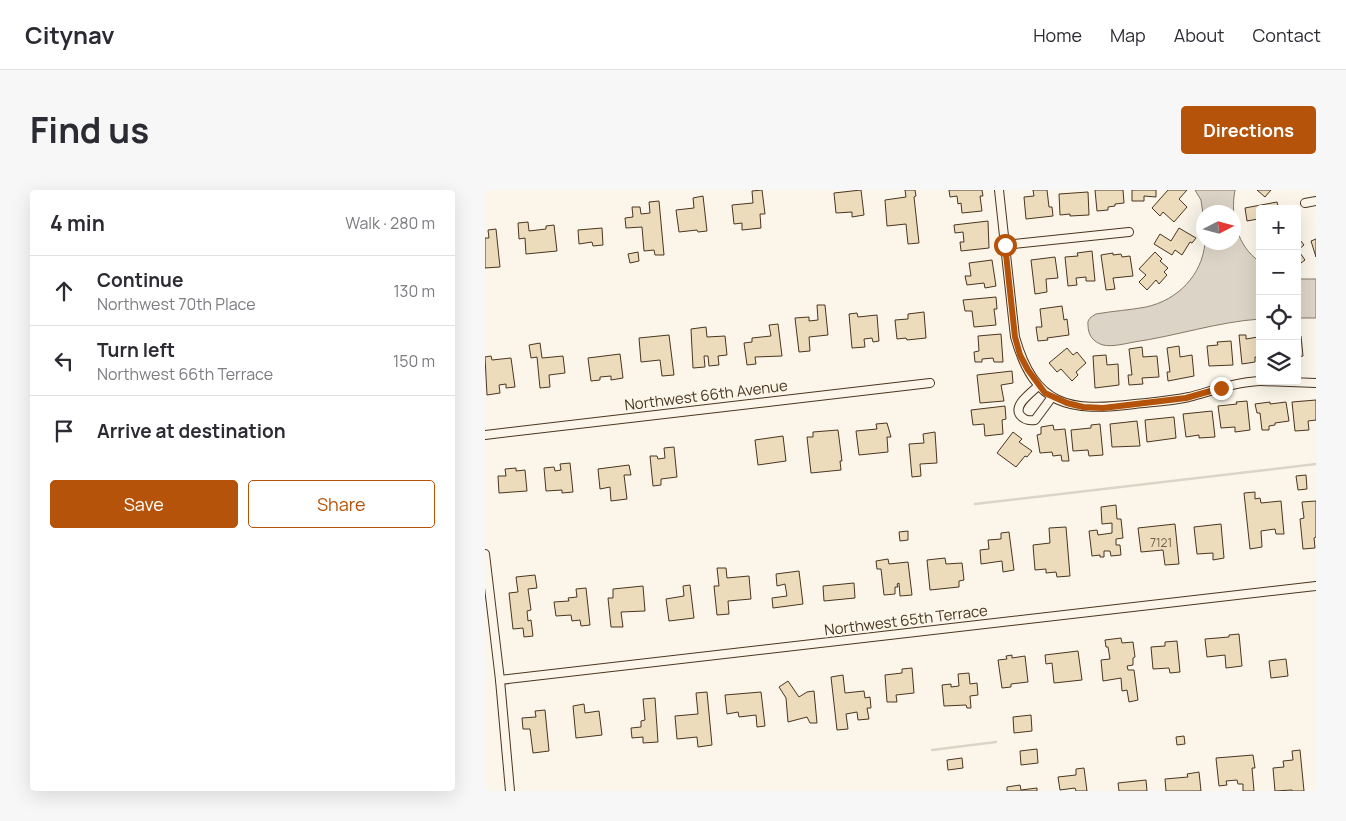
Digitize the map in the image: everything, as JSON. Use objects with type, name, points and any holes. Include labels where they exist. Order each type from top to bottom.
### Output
[{"type":"street","points":[[999,190],[1015,337],[1020,355],[1038,386],[1045,393],[1083,407],[1103,408],[1186,398],[1241,383],[1256,381]]},
{"type":"street","points":[[1305,203],[1316,201]]},
{"type":"street","points":[[1005,245],[1129,232]]},
{"type":"street","points":[[1301,382],[1316,383]]},
{"type":"street","name":"Northwest 66th Avenue","points":[[485,435],[930,383]]},
{"type":"street","points":[[1038,386],[1019,406],[1018,412],[1022,418],[1028,421],[1035,420],[1052,397]]},
{"type":"street","points":[[485,554],[500,680],[509,791]]},
{"type":"street","name":"Northwest 65th Terrace","points":[[500,680],[1316,586]]},
{"type":"shaded area","points":[[1195,190],[1235,190],[1234,205],[1202,205]]},
{"type":"shaded area","points":[[1241,239],[1246,248],[1256,258],[1256,320],[1228,323],[1118,345],[1103,345],[1092,338],[1088,323],[1091,317],[1096,314],[1146,307],[1168,299],[1186,284],[1199,266],[1204,250],[1241,250]]},
{"type":"shaded area","points":[[1301,279],[1316,279],[1316,318],[1301,318]]},
{"type":"building","points":[[762,190],[765,214],[760,214],[761,228],[742,230],[742,223],[734,224],[732,205],[753,203],[752,191]]},
{"type":"building","points":[[861,190],[864,215],[852,217],[852,212],[836,213],[834,193]]},
{"type":"building","points":[[905,190],[915,190],[916,196],[914,197],[919,243],[908,244],[906,224],[887,226],[885,200],[906,197]]},
{"type":"building","points":[[949,190],[982,190],[983,196],[980,196],[982,211],[962,213],[961,203],[958,204],[957,196],[950,197]]},
{"type":"building","points":[[1033,190],[1047,190],[1049,207],[1052,207],[1053,216],[1026,219],[1024,197],[1034,196]]},
{"type":"building","points":[[1095,190],[1123,190],[1124,203],[1108,207],[1108,210],[1097,211]]},
{"type":"building","points":[[1132,190],[1156,190],[1156,197],[1144,196],[1144,201],[1132,201]]},
{"type":"building","points":[[1168,190],[1187,190],[1179,199],[1187,207],[1174,222],[1163,212],[1160,216],[1152,208]]},
{"type":"building","points":[[1257,190],[1271,190],[1265,197]]},
{"type":"building","points":[[1088,192],[1089,215],[1060,215],[1059,194]]},
{"type":"building","points":[[703,196],[707,231],[679,232],[676,210],[694,208],[693,198]]},
{"type":"building","points":[[659,201],[664,255],[655,255],[654,250],[644,251],[642,227],[626,228],[625,218],[633,217],[632,207],[640,207],[641,214],[650,213],[649,202]]},
{"type":"building","points":[[1277,202],[1278,205],[1261,205]]},
{"type":"building","points":[[1256,206],[1256,219],[1247,221],[1245,208]]},
{"type":"building","points":[[988,221],[989,248],[961,251],[960,242],[964,242],[963,232],[955,233],[954,225]]},
{"type":"building","points":[[528,222],[529,231],[546,229],[546,226],[554,225],[557,251],[526,254],[525,238],[519,239],[518,223]]},
{"type":"building","points":[[602,228],[603,245],[593,246],[592,242],[579,244],[578,230]]},
{"type":"building","points":[[1179,228],[1196,238],[1192,243],[1190,242],[1182,255],[1175,250],[1172,255],[1154,244],[1160,234],[1171,241]]},
{"type":"building","points":[[496,229],[500,267],[485,268],[485,238],[489,238],[488,230]]},
{"type":"building","points":[[1316,239],[1316,257],[1311,241]]},
{"type":"building","points":[[1092,251],[1095,281],[1086,281],[1086,277],[1076,278],[1077,285],[1068,286],[1065,257],[1078,256],[1077,253]]},
{"type":"building","points":[[638,252],[639,261],[630,263],[628,254]]},
{"type":"building","points":[[1155,252],[1162,259],[1160,261],[1168,268],[1164,272],[1167,275],[1159,284],[1156,280],[1147,290],[1139,282],[1146,275],[1139,269]]},
{"type":"building","points":[[1113,253],[1113,255],[1121,254],[1122,257],[1130,256],[1133,276],[1113,278],[1115,289],[1106,290],[1101,255]]},
{"type":"building","points":[[1301,254],[1305,260],[1301,263]]},
{"type":"building","points":[[1055,257],[1058,278],[1046,279],[1047,292],[1035,294],[1031,260]]},
{"type":"building","points":[[992,260],[996,286],[985,288],[984,283],[967,285],[965,276],[971,276],[969,263]]},
{"type":"building","points":[[996,297],[997,309],[994,309],[996,325],[974,327],[972,311],[965,311],[963,300]]},
{"type":"building","points":[[817,305],[825,305],[828,335],[809,337],[810,351],[799,352],[795,318],[809,317],[809,321],[818,320]]},
{"type":"building","points":[[1062,306],[1064,320],[1067,319],[1069,335],[1038,341],[1036,327],[1042,327],[1040,309]]},
{"type":"building","points":[[924,312],[926,338],[897,339],[895,320],[908,319],[908,314]]},
{"type":"building","points":[[857,313],[858,317],[877,315],[879,341],[873,342],[872,338],[864,339],[865,347],[852,348],[849,314]]},
{"type":"building","points":[[778,324],[782,356],[755,357],[756,364],[747,365],[744,343],[752,342],[752,338],[771,336],[769,325]]},
{"type":"building","points":[[706,327],[707,337],[725,336],[727,355],[718,356],[719,365],[709,366],[708,356],[704,356],[705,367],[693,368],[691,329]]},
{"type":"building","points":[[1001,334],[1003,362],[994,362],[993,358],[982,359],[982,362],[975,362],[974,352],[979,351],[978,336]]},
{"type":"building","points":[[669,335],[674,375],[662,376],[660,360],[641,362],[639,338]]},
{"type":"building","points":[[1239,335],[1246,335],[1246,339],[1256,337],[1256,357],[1255,362],[1242,364]]},
{"type":"building","points":[[1301,336],[1303,356],[1301,356]]},
{"type":"building","points":[[1231,341],[1233,365],[1209,366],[1207,346],[1218,345],[1217,342]]},
{"type":"building","points":[[540,343],[542,358],[563,356],[565,373],[549,375],[550,387],[540,388],[537,357],[531,358],[529,345]]},
{"type":"building","points":[[1179,346],[1180,357],[1192,355],[1194,376],[1168,381],[1167,372],[1170,372],[1167,348]]},
{"type":"building","points":[[1142,347],[1143,357],[1157,356],[1159,377],[1142,378],[1143,384],[1129,385],[1128,375],[1132,375],[1129,349]]},
{"type":"building","points":[[1067,348],[1073,355],[1077,352],[1086,363],[1076,372],[1078,375],[1072,381],[1061,369],[1057,372],[1049,363]]},
{"type":"building","points":[[620,354],[623,378],[611,380],[611,376],[600,377],[600,380],[591,381],[588,358]]},
{"type":"building","points":[[1106,355],[1107,365],[1118,364],[1119,385],[1095,388],[1093,356]]},
{"type":"building","points":[[491,356],[492,360],[511,358],[515,387],[506,388],[506,384],[499,385],[500,393],[487,395],[485,357]]},
{"type":"building","points":[[1012,371],[1013,383],[1001,385],[1004,401],[980,403],[977,375]]},
{"type":"building","points":[[1316,400],[1316,420],[1308,421],[1309,430],[1295,431],[1292,402]]},
{"type":"building","points":[[1247,401],[1250,430],[1235,432],[1235,427],[1221,428],[1218,406]]},
{"type":"building","points":[[1270,402],[1270,404],[1286,402],[1289,421],[1275,423],[1275,425],[1269,426],[1269,430],[1262,430],[1260,413],[1257,413],[1255,404]]},
{"type":"building","points":[[1005,406],[1006,419],[1002,420],[1003,434],[985,436],[984,424],[973,425],[971,410]]},
{"type":"building","points":[[1212,411],[1215,437],[1199,438],[1199,435],[1186,437],[1183,414]]},
{"type":"building","points":[[1174,417],[1176,438],[1147,442],[1145,420]]},
{"type":"building","points":[[1137,421],[1140,446],[1112,447],[1110,424]]},
{"type":"building","points":[[887,423],[891,437],[887,437],[888,452],[859,455],[856,431],[877,429],[876,424]]},
{"type":"building","points":[[1100,424],[1103,455],[1089,456],[1088,450],[1073,451],[1071,430],[1091,428],[1091,425]]},
{"type":"building","points":[[1053,425],[1054,430],[1065,429],[1069,461],[1062,461],[1061,455],[1053,456],[1052,452],[1040,453],[1037,435],[1041,434],[1041,427]]},
{"type":"building","points":[[838,430],[842,461],[840,461],[841,470],[811,473],[807,437],[813,437],[813,432]]},
{"type":"building","points":[[935,432],[937,463],[920,464],[921,476],[912,477],[909,444],[924,443],[923,434]]},
{"type":"building","points":[[1013,432],[1022,439],[1019,442],[1032,451],[1016,467],[997,453]]},
{"type":"building","points":[[783,436],[786,461],[758,465],[755,440]]},
{"type":"building","points":[[674,447],[677,477],[661,479],[661,485],[653,486],[650,456],[657,456],[658,459],[665,458],[664,448]]},
{"type":"building","points":[[570,463],[573,492],[562,493],[562,490],[546,491],[544,468],[554,467],[555,471],[561,470],[560,464]]},
{"type":"building","points":[[629,465],[631,475],[624,475],[627,499],[611,501],[610,487],[600,489],[598,469]]},
{"type":"building","points":[[516,468],[516,471],[525,470],[527,491],[499,493],[498,476],[506,476],[505,469]]},
{"type":"building","points":[[1306,475],[1307,489],[1298,490],[1296,476]]},
{"type":"building","points":[[1255,492],[1255,499],[1260,498],[1261,503],[1281,501],[1284,534],[1276,534],[1275,529],[1261,531],[1262,547],[1250,549],[1244,493]]},
{"type":"building","points":[[1316,501],[1315,548],[1303,549],[1300,519],[1304,518],[1302,502]]},
{"type":"building","points":[[1116,505],[1117,519],[1121,519],[1123,538],[1116,539],[1116,545],[1120,545],[1121,555],[1111,556],[1110,551],[1104,551],[1104,557],[1100,557],[1100,555],[1092,556],[1089,531],[1097,530],[1098,535],[1112,533],[1112,523],[1102,524],[1101,507]]},
{"type":"building","points":[[1175,524],[1179,564],[1165,565],[1163,550],[1141,552],[1138,528]]},
{"type":"building","points":[[1221,524],[1224,558],[1213,560],[1213,553],[1197,554],[1194,527]]},
{"type":"building","points":[[1066,527],[1070,576],[1057,577],[1056,572],[1046,573],[1046,569],[1035,570],[1033,545],[1050,543],[1049,528]]},
{"type":"building","points":[[908,531],[908,540],[900,541],[899,532]]},
{"type":"building","points":[[1009,532],[1014,570],[1003,572],[1002,561],[981,564],[980,550],[989,549],[988,540],[1001,539],[1001,533]]},
{"type":"building","points":[[945,558],[946,564],[962,563],[964,580],[959,581],[959,587],[930,590],[927,560]]},
{"type":"building","points":[[888,559],[889,564],[908,562],[912,595],[900,596],[899,583],[897,584],[898,587],[895,587],[895,594],[884,595],[881,569],[877,569],[876,561]]},
{"type":"building","points":[[717,568],[726,568],[727,578],[749,576],[751,599],[728,601],[729,614],[717,615],[714,586],[719,586]]},
{"type":"building","points":[[799,571],[803,604],[773,608],[772,598],[787,596],[785,584],[777,586],[776,574]]},
{"type":"building","points":[[535,575],[537,588],[528,589],[531,610],[527,611],[528,621],[531,620],[533,636],[524,637],[523,628],[513,629],[509,593],[518,592],[516,577]]},
{"type":"building","points":[[854,583],[855,598],[824,601],[823,586]]},
{"type":"building","points":[[690,585],[694,618],[669,621],[666,599],[684,596],[683,586]]},
{"type":"building","points":[[643,586],[645,611],[621,612],[623,627],[611,627],[608,598],[613,598],[613,589]]},
{"type":"building","points":[[586,588],[590,625],[581,626],[580,620],[572,621],[571,615],[556,616],[554,602],[569,601],[568,598],[577,597],[576,589]]},
{"type":"building","points":[[1239,634],[1242,666],[1226,668],[1225,655],[1207,657],[1205,639],[1229,637],[1229,635]]},
{"type":"building","points":[[1121,638],[1122,643],[1133,642],[1135,657],[1133,658],[1133,665],[1127,666],[1128,670],[1134,670],[1138,700],[1129,702],[1127,690],[1122,691],[1121,678],[1103,681],[1101,660],[1110,659],[1105,640]]},
{"type":"building","points":[[1177,641],[1180,672],[1170,673],[1169,668],[1153,669],[1151,647],[1165,646],[1165,642]]},
{"type":"building","points":[[1078,651],[1082,680],[1054,683],[1052,663],[1046,664],[1045,655]]},
{"type":"building","points":[[1012,655],[1012,658],[1025,656],[1028,682],[1011,684],[1011,687],[1002,688],[998,660],[1007,659],[1006,656]]},
{"type":"building","points":[[1286,659],[1288,676],[1271,678],[1269,661]]},
{"type":"building","points":[[912,668],[914,693],[896,695],[897,702],[887,702],[885,675],[902,673],[902,669]]},
{"type":"building","points":[[969,673],[970,684],[977,683],[978,695],[970,696],[971,708],[967,708],[966,705],[944,706],[942,685],[951,684],[951,687],[959,686],[958,674]]},
{"type":"building","points":[[843,675],[845,693],[864,691],[865,698],[870,697],[871,708],[867,708],[869,719],[858,720],[857,712],[846,714],[848,729],[837,730],[831,677]]},
{"type":"building","points":[[788,681],[799,697],[807,692],[814,691],[817,723],[810,723],[807,717],[788,722],[786,698],[779,687]]},
{"type":"building","points":[[707,692],[712,745],[698,747],[697,737],[677,739],[675,716],[698,714],[696,693]]},
{"type":"building","points":[[761,692],[765,726],[757,727],[756,715],[739,717],[738,712],[727,714],[725,695]]},
{"type":"building","points":[[655,698],[658,742],[643,743],[643,737],[632,738],[631,728],[641,727],[641,721],[645,720],[643,699]]},
{"type":"building","points":[[584,704],[585,713],[599,711],[602,735],[576,738],[573,706]]},
{"type":"building","points":[[545,710],[549,751],[533,753],[530,729],[523,729],[522,718],[536,717],[535,711]]},
{"type":"building","points":[[1031,715],[1032,731],[1014,733],[1013,717]]},
{"type":"building","points":[[1184,736],[1185,744],[1177,745],[1176,737]]},
{"type":"building","points":[[1037,749],[1038,763],[1021,765],[1020,751]]},
{"type":"building","points":[[1300,750],[1304,791],[1275,791],[1273,768],[1284,767],[1283,761],[1293,760],[1292,751]]},
{"type":"building","points":[[1253,755],[1255,768],[1252,768],[1254,791],[1243,791],[1243,784],[1238,784],[1237,780],[1226,781],[1227,785],[1219,786],[1216,758]]},
{"type":"building","points":[[962,758],[963,768],[948,770],[947,760]]},
{"type":"building","points":[[1084,768],[1087,791],[1076,791],[1075,788],[1060,790],[1058,777],[1076,775],[1076,769]]},
{"type":"building","points":[[1199,772],[1201,791],[1166,791],[1165,779],[1188,777],[1187,774]]},
{"type":"building","points":[[1146,780],[1147,791],[1119,791],[1118,783]]},
{"type":"building","points":[[1020,785],[1021,790],[1037,788],[1037,791],[1007,791],[1007,787]]},
{"type":"waterway","points":[[975,504],[1316,464]]},
{"type":"waterway","points":[[932,750],[996,742]]},
{"type":"route","points":[[1005,245],[1015,337],[1020,355],[1028,370],[1045,393],[1067,403],[1083,407],[1103,408],[1186,398],[1221,388]]}]
